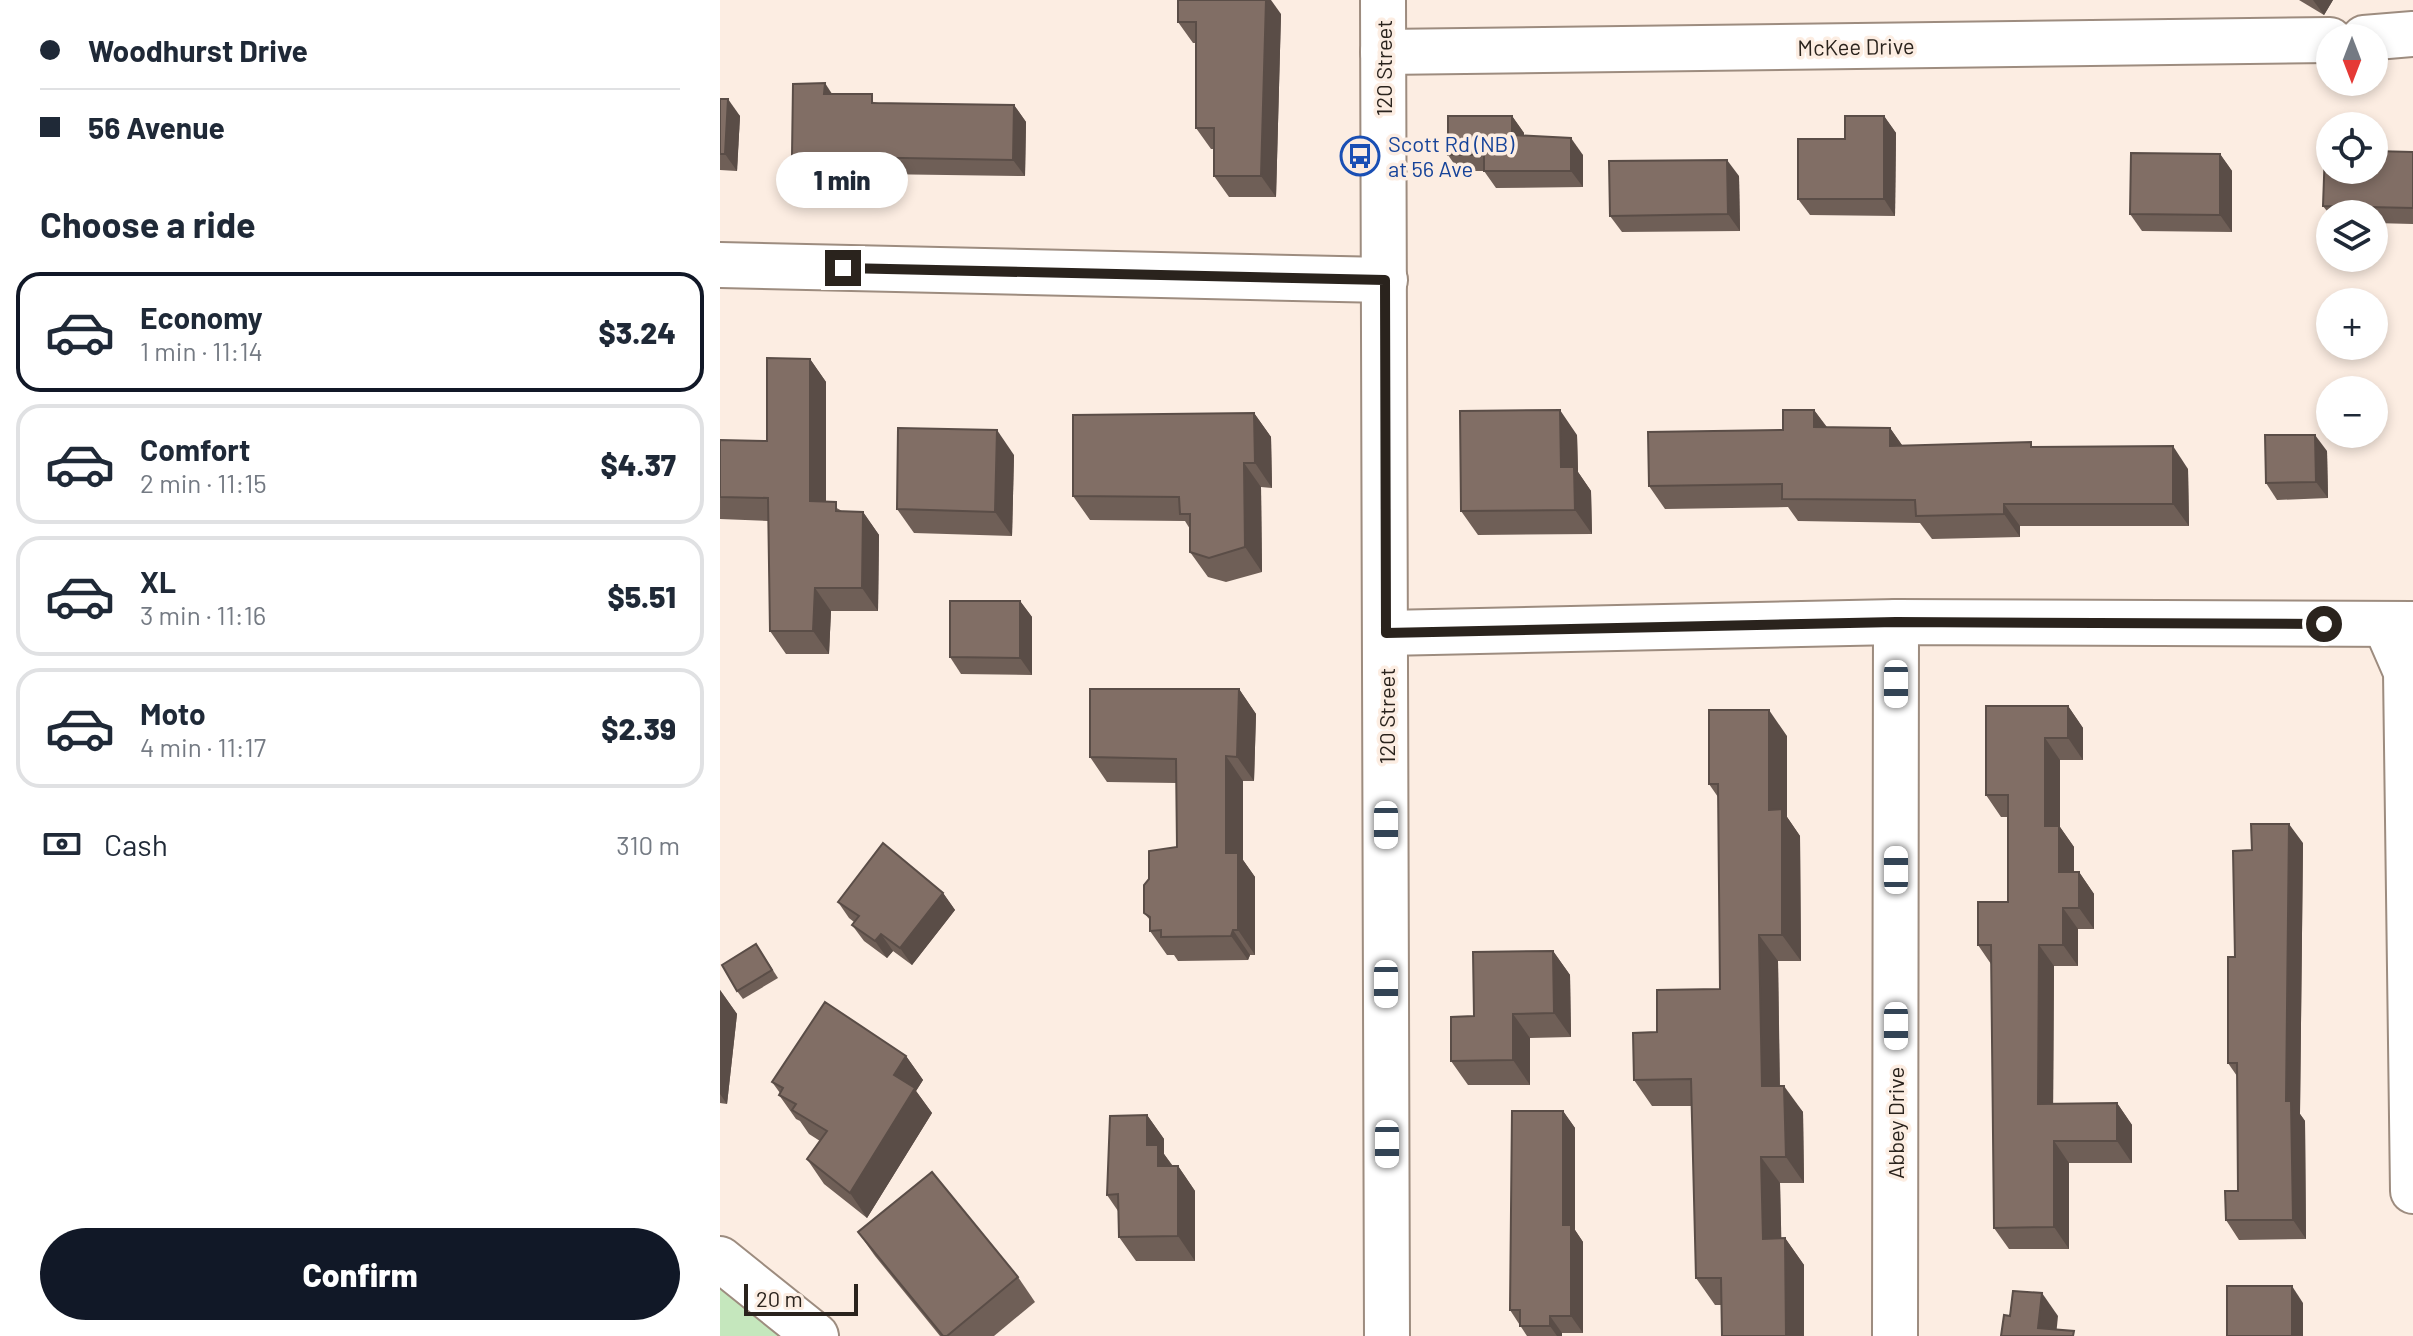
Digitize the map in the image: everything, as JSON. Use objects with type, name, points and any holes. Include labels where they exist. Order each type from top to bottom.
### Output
[{"type":"street","name":"120 Street","points":[[1383,0],[1387,1336]]},
{"type":"street","points":[[2388,36],[2413,34]]},
{"type":"street","name":"McKee Drive","points":[[1383,52],[2316,40]]},
{"type":"street","points":[[720,265],[1385,280]]},
{"type":"street","points":[[1386,633],[1896,622],[2399,624],[2406,672],[2413,1191]]},
{"type":"street","name":"Abbey Drive","points":[[1895,1336],[1896,622]]},
{"type":"street","points":[[720,1259],[816,1336]]},
{"type":"green space","points":[[720,1281],[792,1336],[720,1336]]},
{"type":"building","points":[[1178,0],[1266,0],[1261,176],[1214,176],[1214,128],[1196,128],[1196,22],[1178,22]]},
{"type":"building","points":[[825,83],[824,94],[872,94],[872,103],[1014,105],[1013,160],[792,156],[793,84]]},
{"type":"building","points":[[720,99],[728,99],[725,154],[720,154]]},
{"type":"building","points":[[1448,116],[1512,116],[1512,135],[1571,138],[1571,171],[1484,171],[1484,155],[1448,155]]},
{"type":"building","points":[[1845,116],[1884,116],[1884,199],[1798,199],[1798,139],[1845,139]]},
{"type":"building","points":[[2388,151],[2413,152],[2413,208],[2388,207],[2388,200],[2323,200],[2324,184],[2388,184]]},
{"type":"building","points":[[2131,153],[2220,154],[2220,215],[2130,214]]},
{"type":"building","points":[[1727,160],[1728,214],[1610,216],[1609,161]]},
{"type":"building","points":[[767,358],[810,359],[810,501],[836,502],[836,511],[863,512],[862,588],[815,588],[813,631],[770,631],[768,498],[720,497],[720,440],[767,441]]},
{"type":"building","points":[[1560,410],[1561,467],[1574,467],[1575,510],[1461,511],[1460,411]]},
{"type":"building","points":[[1783,410],[1814,410],[1814,427],[1890,428],[1890,446],[2031,442],[2031,447],[2173,446],[2173,504],[2004,504],[2004,514],[1916,516],[1915,500],[1782,499],[1782,484],[1649,486],[1648,432],[1783,430]]},
{"type":"building","points":[[1254,413],[1255,463],[1244,463],[1245,547],[1209,558],[1190,552],[1190,514],[1180,514],[1179,497],[1073,496],[1073,415]]},
{"type":"building","points":[[898,428],[997,430],[995,512],[897,509]]},
{"type":"building","points":[[2265,435],[2315,435],[2316,482],[2266,483]]},
{"type":"building","points":[[950,601],[1020,601],[1020,658],[950,657]]},
{"type":"building","points":[[1090,689],[1239,689],[1237,757],[1226,756],[1226,853],[1238,853],[1238,930],[1233,930],[1231,936],[1161,937],[1161,930],[1150,931],[1150,917],[1144,913],[1149,851],[1177,847],[1176,759],[1090,757]]},
{"type":"building","points":[[1986,706],[2068,706],[2068,738],[2045,738],[2045,826],[2059,826],[2059,872],[2079,872],[2079,908],[2063,908],[2063,945],[2039,945],[2038,1104],[2117,1103],[2117,1141],[2054,1141],[2054,1227],[1994,1228],[1991,945],[1978,945],[1978,902],[2008,902],[2008,795],[1986,795]]},
{"type":"building","points":[[1709,710],[1769,710],[1769,810],[1782,809],[1782,935],[1759,935],[1762,1086],[1784,1086],[1786,1157],[1761,1157],[1763,1239],[1785,1238],[1786,1336],[1722,1336],[1721,1278],[1696,1278],[1691,1079],[1634,1080],[1633,1033],[1657,1032],[1657,990],[1720,989],[1718,784],[1709,784]]},
{"type":"building","points":[[2251,824],[2289,824],[2286,1101],[2291,1101],[2293,1220],[2226,1220],[2225,1191],[2238,1191],[2237,1063],[2228,1063],[2228,957],[2235,957],[2233,851],[2252,850]]},
{"type":"building","points":[[883,843],[943,893],[900,948],[881,934],[875,941],[852,925],[859,916],[838,902]]},
{"type":"building","points":[[756,944],[772,970],[737,991],[722,965]]},
{"type":"building","points":[[1553,951],[1554,1013],[1513,1014],[1513,1060],[1451,1061],[1451,1017],[1474,1016],[1473,952]]},
{"type":"building","points":[[825,1002],[906,1056],[894,1075],[915,1088],[850,1193],[807,1159],[827,1131],[792,1110],[796,1104],[779,1095],[783,1088],[772,1082]]},
{"type":"building","points":[[1512,1111],[1563,1111],[1563,1225],[1571,1225],[1571,1316],[1550,1316],[1550,1326],[1520,1326],[1520,1310],[1510,1310]]},
{"type":"building","points":[[1147,1115],[1147,1145],[1158,1145],[1158,1166],[1178,1166],[1178,1236],[1119,1237],[1118,1194],[1107,1195],[1110,1116]]},
{"type":"building","points":[[932,1172],[1018,1277],[947,1336],[943,1336],[858,1232]]},
{"type":"building","points":[[2227,1286],[2292,1286],[2292,1336],[2227,1336]]},
{"type":"building","points":[[2013,1291],[2042,1293],[2038,1328],[2074,1331],[2073,1336],[2001,1336],[2004,1315],[2010,1316]]},
{"type":"place","name":"Scott Rd (NB) at 56 Ave","points":[[1360,156]]},
{"type":"route","points":[[843,268],[1385,280],[1386,633],[1896,622],[2324,624]]}]
